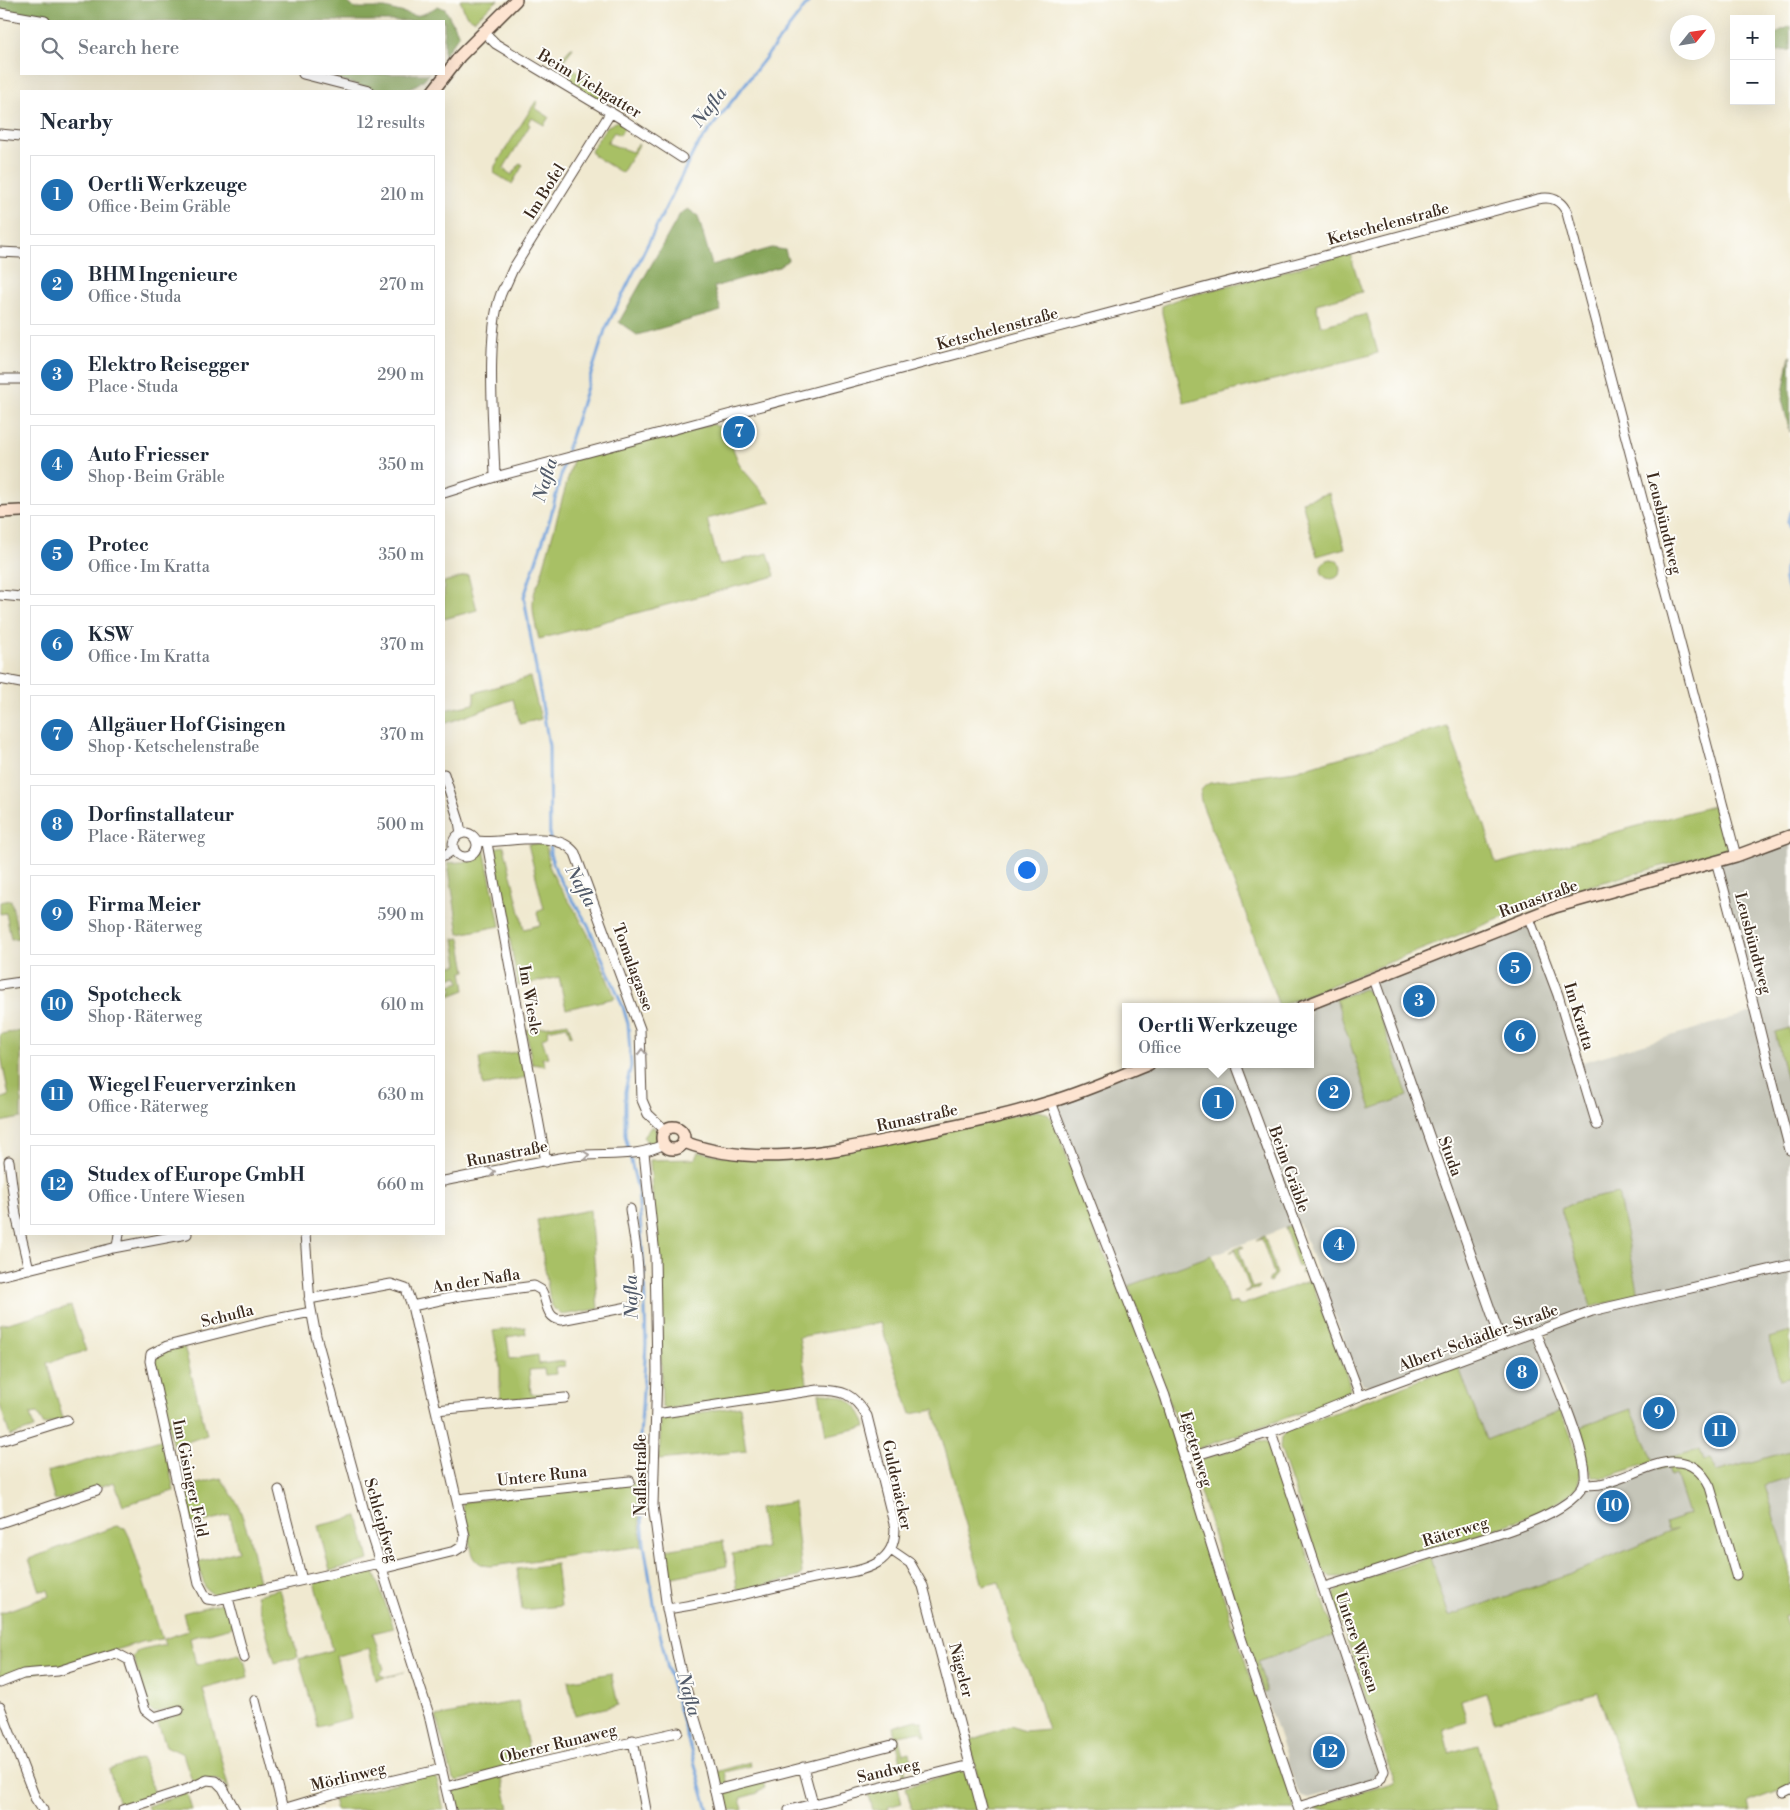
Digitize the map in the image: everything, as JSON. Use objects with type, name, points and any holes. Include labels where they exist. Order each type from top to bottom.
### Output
[{"type":"street","points":[[434,90],[460,56],[516,0]]},
{"type":"street","points":[[0,13],[39,20]]},
{"type":"street","name":"Beim Viehgatter","points":[[481,34],[611,112],[682,158]]},
{"type":"street","points":[[307,75],[366,90]]},
{"type":"street","name":"Im Bofel","points":[[495,478],[492,356],[496,322],[504,288],[513,269],[611,112]]},
{"type":"street","points":[[0,134],[20,136]]},
{"type":"street","name":"Ketschelenstraße","points":[[445,494],[495,478],[1538,199],[1547,197],[1558,201]]},
{"type":"street","name":"Leusbündtweg","points":[[1558,201],[1565,207],[1571,226],[1736,856]]},
{"type":"street","points":[[0,252],[20,253]]},
{"type":"street","points":[[0,379],[20,379]]},
{"type":"street","points":[[0,512],[20,511]]},
{"type":"street","points":[[0,595],[20,596]]},
{"type":"street","points":[[0,679],[20,683]]},
{"type":"street","points":[[445,777],[458,816],[461,834]]},
{"type":"street","points":[[454,849],[459,855],[470,856],[475,852],[476,841],[472,836],[461,834]]},
{"type":"street","points":[[445,855],[454,849],[456,839],[461,834]]},
{"type":"street","name":"Runastraße","points":[[1312,1003],[1529,918],[1596,894],[1716,862],[1790,836]]},
{"type":"street","name":"Tomalagasse","points":[[476,841],[488,843],[503,840],[538,839],[570,847],[579,862],[640,1028],[643,1058],[640,1088],[643,1104],[648,1114],[665,1130]]},
{"type":"street","name":"Im Wiesle","points":[[488,843],[546,1162]]},
{"type":"street","name":"Leusbündtweg","points":[[1716,862],[1787,1123],[1790,1150]]},
{"type":"street","name":"Im Kratta","points":[[1529,918],[1558,995],[1597,1125]]},
{"type":"street","name":"Studa","points":[[1374,979],[1502,1343]]},
{"type":"street","points":[[0,985],[20,982]]},
{"type":"street","name":"Runastraße","points":[[445,1181],[599,1153],[644,1153],[664,1144],[673,1150],[680,1148],[684,1142],[729,1154],[758,1156],[798,1154],[849,1148],[952,1127],[1051,1102],[1140,1068]]},
{"type":"street","name":"Beim Gräble","points":[[1237,1068],[1360,1396]]},
{"type":"street","name":"Egetenweg","points":[[1051,1102],[1144,1340],[1298,1808]]},
{"type":"street","points":[[664,1144],[662,1137],[665,1130],[672,1127],[679,1128],[684,1134],[684,1142]]},
{"type":"street","name":"Naflastraße","points":[[644,1153],[655,1255],[656,1414],[653,1505],[667,1609],[680,1668],[719,1810]]},
{"type":"street","points":[[9,1161],[20,1232]]},
{"type":"street","name":"An der Nafla","points":[[412,1306],[458,1296],[534,1286],[541,1290],[549,1315],[555,1320],[633,1306],[637,1293],[637,1276],[630,1209]]},
{"type":"street","points":[[21,1235],[29,1269]]},
{"type":"street","points":[[117,1247],[119,1235]]},
{"type":"street","points":[[0,1276],[117,1247],[181,1235]]},
{"type":"street","name":"Schleipfweg","points":[[305,1235],[311,1312],[335,1408],[380,1566],[429,1715],[451,1810]]},
{"type":"street","name":"Albert-Schädler-Straße","points":[[1184,1459],[1271,1432],[1360,1396],[1502,1343],[1606,1307],[1790,1265]]},
{"type":"street","points":[[244,1658],[228,1598],[302,1580],[455,1551],[463,1546],[465,1536],[412,1306],[406,1289],[391,1284],[310,1299]]},
{"type":"street","name":"Schufla","points":[[151,1354],[167,1346],[266,1321],[311,1312]]},
{"type":"street","points":[[1535,1332],[1574,1432],[1584,1468],[1584,1484],[1597,1484],[1653,1465],[1677,1463],[1691,1465],[1704,1476],[1710,1487],[1736,1575]]},
{"type":"street","name":"Im Gisinger Feld","points":[[151,1354],[150,1361],[199,1584],[207,1599],[228,1598]]},
{"type":"street","name":"Guldenäcker","points":[[656,1414],[817,1390],[836,1390],[846,1393],[858,1402],[867,1416],[895,1528],[894,1544],[891,1550],[882,1560],[870,1567],[810,1579],[731,1599],[667,1609]]},
{"type":"street","points":[[436,1410],[565,1398]]},
{"type":"street","points":[[0,1441],[67,1420]]},
{"type":"street","name":"Untere Wiesen","points":[[1271,1432],[1384,1770],[1379,1780],[1374,1784],[1298,1808]]},
{"type":"street","name":"Untere Runa","points":[[457,1499],[630,1481]]},
{"type":"street","name":"Räterweg","points":[[1324,1588],[1488,1538],[1525,1524],[1570,1500],[1584,1484]]},
{"type":"street","points":[[0,1523],[97,1490]]},
{"type":"street","points":[[279,1490],[302,1580]]},
{"type":"street","name":"Nägeler","points":[[891,1550],[910,1563],[923,1586],[982,1810]]},
{"type":"street","points":[[0,1683],[23,1674],[58,1671],[116,1653],[129,1660],[145,1710],[149,1715],[154,1717],[180,1710]]},
{"type":"street","name":"Mörlinweg","points":[[255,1700],[281,1810],[333,1794],[442,1769]]},
{"type":"street","points":[[0,1707],[3,1725],[35,1798],[43,1810]]},
{"type":"street","name":"Oberer Runaweg","points":[[446,1787],[633,1740],[678,1732]]},
{"type":"street","points":[[633,1740],[646,1810]]},
{"type":"street","points":[[715,1790],[892,1745]]},
{"type":"street","name":"Sandweg","points":[[789,1810],[971,1766]]},
{"type":"street","points":[[803,1767],[812,1804]]},
{"type":"street","points":[[123,1810],[188,1789],[206,1780],[216,1781],[223,1788],[235,1810]]},
{"type":"shaded area","points":[[1790,836],[1790,1451],[1716,1472],[1704,1461],[1653,1462],[1577,1428],[1544,1345],[1547,1336],[1553,1329],[1535,1332],[1561,1411],[1485,1440],[1456,1361],[1502,1343],[1451,1201],[1448,1203],[1492,1328],[1492,1338],[1482,1347],[1427,1366],[1424,1360],[1415,1364],[1417,1370],[1376,1386],[1363,1384],[1358,1376],[1299,1223],[1128,1286],[1122,1283],[1051,1102],[1139,1068],[1314,1068],[1314,1005],[1529,918],[1579,1063],[1756,1011],[1716,861]],"holes":[[[1618,1193],[1640,1299],[1592,1311],[1561,1209]]]},
{"type":"shaded area","points":[[1653,1465],[1682,1468],[1699,1519],[1571,1574],[1449,1616],[1429,1554],[1549,1512],[1584,1484],[1592,1485]]},
{"type":"shaded area","points":[[1790,1477],[1790,1568],[1765,1484]]},
{"type":"shaded area","points":[[1335,1635],[1379,1766],[1375,1777],[1369,1781],[1308,1798],[1300,1795],[1297,1790],[1264,1693],[1267,1692],[1257,1662]]},
{"type":"green space","points":[[0,0],[345,0],[354,8],[385,8],[416,16],[438,6],[445,9],[459,35],[445,54],[445,20],[39,20],[0,13]]},
{"type":"green space","points":[[460,0],[498,0],[474,20],[466,15]]},
{"type":"green space","points":[[1790,26],[1790,50],[1777,51],[1775,49],[1775,35]]},
{"type":"green space","points":[[572,47],[563,61],[607,93],[604,96],[606,98],[603,103],[554,73],[554,67]]},
{"type":"green space","points":[[324,75],[428,75],[418,84],[405,89],[378,90]]},
{"type":"green space","points":[[536,101],[538,102],[535,108],[549,117],[544,125],[532,118],[528,123],[530,125],[503,169],[512,175],[520,163],[523,165],[512,184],[494,173],[495,166]]},
{"type":"green space","points":[[618,121],[625,126],[620,135],[614,132],[607,143],[632,152],[639,145],[622,173],[593,155],[591,151],[606,127]]},
{"type":"green space","points":[[688,209],[698,216],[712,265],[772,248],[785,250],[788,260],[779,267],[714,287],[721,311],[637,335],[619,322],[680,214]]},
{"type":"green space","points":[[1350,254],[1362,292],[1316,304],[1321,326],[1367,314],[1378,353],[1184,403],[1162,313],[1162,306],[1181,298]]},
{"type":"green space","points":[[1790,355],[1790,432],[1782,399]]},
{"type":"green space","points":[[712,424],[725,429],[740,466],[771,502],[707,519],[719,565],[768,553],[775,576],[539,639],[533,609],[534,594],[540,580],[573,460]]},
{"type":"green space","points":[[1329,493],[1345,548],[1317,556],[1302,501]]},
{"type":"green space","points":[[1331,559],[1338,562],[1341,569],[1338,576],[1331,579],[1324,576],[1321,569],[1324,562]]},
{"type":"green space","points":[[468,575],[477,610],[445,619],[445,582]]},
{"type":"green space","points":[[530,677],[541,719],[520,724],[513,699],[445,724],[445,710],[474,704],[474,693]]},
{"type":"green space","points":[[1447,726],[1485,826],[1496,864],[1720,804],[1730,846],[1729,848],[1567,892],[1287,1003],[1278,1003],[1243,906],[1203,807],[1200,793],[1210,783],[1295,771]]},
{"type":"green space","points":[[546,843],[549,866],[591,940],[615,998],[566,1009],[559,977],[518,986],[494,848],[504,846],[524,929],[540,925],[537,912],[544,909],[528,844]]},
{"type":"green space","points":[[484,849],[500,926],[459,934],[448,863],[473,861]]},
{"type":"green space","points":[[1708,857],[1710,858],[1555,901]]},
{"type":"green space","points":[[11,900],[19,938],[11,939],[6,913],[0,914],[0,902]]},
{"type":"green space","points":[[460,938],[466,971],[462,972],[465,990],[445,998],[445,995],[452,992],[451,985],[460,982],[457,976],[449,979],[449,982],[445,984],[445,967],[458,965],[454,939]]},
{"type":"green space","points":[[1364,989],[1373,996],[1408,1096],[1371,1109],[1336,999]]},
{"type":"green space","points":[[568,1023],[572,1035],[570,1036],[567,1026],[547,1030],[548,1035],[542,1039],[548,1057],[542,1058],[545,1066],[532,1064],[526,1030]]},
{"type":"green space","points":[[1790,1028],[1790,1093],[1775,1032]]},
{"type":"green space","points":[[20,1031],[20,1118],[0,1122],[0,1099],[9,1096],[0,1051],[0,1034]]},
{"type":"green space","points":[[522,1051],[527,1077],[483,1086],[479,1058]]},
{"type":"green space","points":[[1037,1111],[1047,1113],[1054,1122],[1099,1242],[1121,1288],[1160,1395],[1206,1544],[1295,1810],[986,1810],[970,1746],[971,1740],[1011,1726],[1024,1731],[1048,1729],[1030,1674],[1018,1653],[999,1582],[983,1586],[934,1410],[911,1414],[880,1323],[799,1337],[808,1388],[666,1409],[662,1407],[658,1234],[653,1204],[650,1160],[695,1159],[698,1152],[760,1161]]},
{"type":"green space","points":[[651,1127],[654,1127],[657,1134],[655,1142],[650,1145],[643,1137]]},
{"type":"green space","points":[[1618,1193],[1639,1295],[1591,1307],[1561,1209],[1575,1202]]},
{"type":"green space","points":[[590,1210],[598,1309],[562,1315],[551,1306],[537,1220]]},
{"type":"green space","points":[[1291,1226],[1307,1271],[1300,1274],[1302,1266],[1298,1267],[1285,1228]]},
{"type":"green space","points":[[1264,1236],[1277,1274],[1270,1282],[1267,1282],[1274,1274],[1262,1239],[1256,1241]]},
{"type":"green space","points":[[1241,1246],[1244,1247],[1239,1249],[1252,1288],[1260,1286],[1258,1289],[1244,1292],[1250,1289],[1236,1250],[1230,1252]]},
{"type":"green space","points":[[1212,1255],[1229,1304],[1237,1302],[1239,1306],[1311,1280],[1350,1389],[1343,1398],[1194,1450],[1187,1447],[1182,1439],[1148,1337],[1128,1286]]},
{"type":"green space","points":[[71,1306],[86,1351],[47,1363],[63,1419],[44,1425],[37,1413],[30,1414],[34,1428],[10,1436],[0,1405],[0,1325]]},
{"type":"green space","points":[[525,1327],[526,1334],[507,1337],[510,1359],[538,1355],[539,1364],[565,1361],[565,1366],[555,1367],[556,1374],[545,1375],[544,1369],[529,1370],[531,1394],[546,1393],[546,1398],[500,1401],[500,1367],[493,1331]]},
{"type":"green space","points":[[1790,1332],[1790,1377],[1780,1380],[1769,1338]]},
{"type":"green space","points":[[184,1346],[207,1435],[173,1447],[155,1365],[158,1353]]},
{"type":"green space","points":[[1458,1365],[1486,1440],[1561,1411],[1578,1457],[1580,1476],[1578,1484],[1566,1497],[1509,1524],[1471,1538],[1344,1577],[1330,1577],[1321,1568],[1280,1448],[1281,1437],[1287,1431]]},
{"type":"green space","points":[[819,1393],[836,1395],[850,1401],[860,1412],[866,1427],[826,1435]]},
{"type":"green space","points":[[740,1406],[746,1451],[659,1460],[661,1419]]},
{"type":"green space","points":[[1631,1409],[1654,1461],[1699,1450],[1703,1461],[1710,1459],[1716,1472],[1790,1451],[1790,1477],[1765,1485],[1790,1568],[1790,1614],[1784,1616],[1790,1634],[1790,1787],[1749,1802],[1751,1810],[1637,1810],[1598,1693],[1494,1721],[1486,1692],[1461,1700],[1467,1722],[1443,1729],[1449,1753],[1478,1745],[1497,1810],[1310,1810],[1321,1804],[1395,1782],[1333,1600],[1335,1592],[1343,1586],[1430,1558],[1449,1616],[1571,1574],[1677,1529],[1668,1531],[1665,1522],[1689,1514],[1676,1474],[1671,1476],[1668,1468],[1656,1468],[1653,1462],[1603,1478],[1593,1476],[1588,1467],[1577,1428]]},
{"type":"green space","points":[[164,1439],[174,1491],[123,1505],[114,1482],[55,1501],[47,1472]]},
{"type":"green space","points":[[1259,1441],[1267,1443],[1273,1450],[1335,1635],[1258,1662],[1267,1692],[1264,1693],[1194,1474],[1195,1466],[1201,1460]]},
{"type":"green space","points":[[221,1478],[238,1504],[249,1536],[260,1587],[216,1597],[205,1588],[198,1562],[238,1551],[230,1515],[189,1526],[181,1488]]},
{"type":"green space","points":[[636,1483],[642,1546],[492,1566],[479,1562],[472,1553],[463,1511],[463,1502]]},
{"type":"green space","points":[[794,1502],[802,1573],[799,1577],[740,1591],[737,1588],[732,1554],[766,1548],[759,1508]]},
{"type":"green space","points":[[358,1516],[369,1560],[330,1571],[318,1526]]},
{"type":"green space","points":[[116,1526],[125,1528],[130,1538],[162,1639],[141,1642],[53,1669],[0,1680],[0,1613],[50,1596],[48,1590],[40,1591],[29,1559]]},
{"type":"green space","points":[[723,1541],[727,1566],[668,1578],[664,1550]]},
{"type":"green space","points":[[556,1564],[561,1606],[522,1610],[517,1569]]},
{"type":"green space","points":[[373,1569],[394,1628],[373,1633],[384,1669],[379,1674],[385,1677],[405,1672],[376,1680],[369,1648],[336,1656],[351,1718],[318,1727],[299,1659],[333,1650],[314,1582]]},
{"type":"green space","points":[[280,1589],[298,1657],[275,1663],[256,1595]]},
{"type":"green space","points":[[221,1603],[227,1607],[232,1627],[190,1638],[196,1665],[239,1654],[245,1663],[248,1677],[203,1689],[229,1790],[222,1782],[214,1779],[194,1782],[183,1754],[166,1746],[157,1721],[183,1713],[182,1708],[153,1713],[149,1709],[133,1657],[138,1650],[165,1644],[163,1639],[188,1631],[183,1613]]},
{"type":"green space","points":[[611,1673],[618,1705],[575,1715],[568,1681]]},
{"type":"green space","points":[[518,1701],[531,1760],[458,1781],[453,1779],[436,1717]]},
{"type":"green space","points":[[916,1720],[922,1722],[926,1736],[921,1731],[898,1735],[903,1754],[910,1752],[912,1763],[904,1765],[906,1774],[904,1775],[893,1727]]},
{"type":"green space","points":[[142,1758],[155,1797],[120,1808],[109,1770]]},
{"type":"green space","points":[[750,1762],[751,1766],[725,1772],[728,1784],[719,1784],[716,1772]]},
{"type":"green space","points":[[960,1771],[965,1774],[971,1783],[977,1810],[912,1810],[906,1787]]},
{"type":"green space","points":[[501,1774],[509,1808],[459,1810],[454,1792],[457,1787]]},
{"type":"green space","points":[[428,1775],[437,1778],[444,1810],[336,1810],[333,1799]]},
{"type":"green space","points":[[763,1781],[765,1788],[758,1791],[758,1793],[740,1798],[743,1810],[725,1810],[722,1792]]},
{"type":"green space","points":[[898,1786],[902,1803],[888,1807],[889,1810],[873,1810],[868,1792]]},
{"type":"green space","points":[[187,1793],[192,1810],[149,1810],[147,1806]]},
{"type":"waterway","name":"Nafla","points":[[708,1810],[669,1674],[655,1610],[644,1544],[638,1468],[646,1345],[644,1271],[638,1191],[625,1135],[625,1091],[631,1066],[628,1024],[623,1007],[588,925],[557,874],[550,854],[549,746],[524,597],[550,519],[568,447],[605,330],[695,149],[810,0]]},
{"type":"waterway","points":[[1790,512],[1788,521],[1790,531]]},
{"type":"waterway","points":[[1790,551],[1785,567],[1785,578],[1790,593]]},
{"type":"place","name":"Allgäuer Hof Gisingen","points":[[739,432]]},
{"type":"place","name":"Protec","points":[[1515,968]]},
{"type":"place","name":"Elektro Reisegger","points":[[1419,1001]]},
{"type":"place","name":"KSW","points":[[1520,1036]]},
{"type":"place","name":"BHM Ingenieure","points":[[1334,1093]]},
{"type":"place","name":"Oertli Werkzeuge","points":[[1218,1103]]},
{"type":"place","name":"Auto Friesser","points":[[1339,1245]]},
{"type":"place","name":"Dorfinstallateur","points":[[1522,1373]]},
{"type":"place","name":"Firma Meier","points":[[1659,1413]]},
{"type":"place","name":"Wiegel Feuerverzinken","points":[[1720,1431]]},
{"type":"place","name":"Spotcheck","points":[[1613,1506]]},
{"type":"place","name":"Studex of Europe GmbH","points":[[1329,1752]]}]
